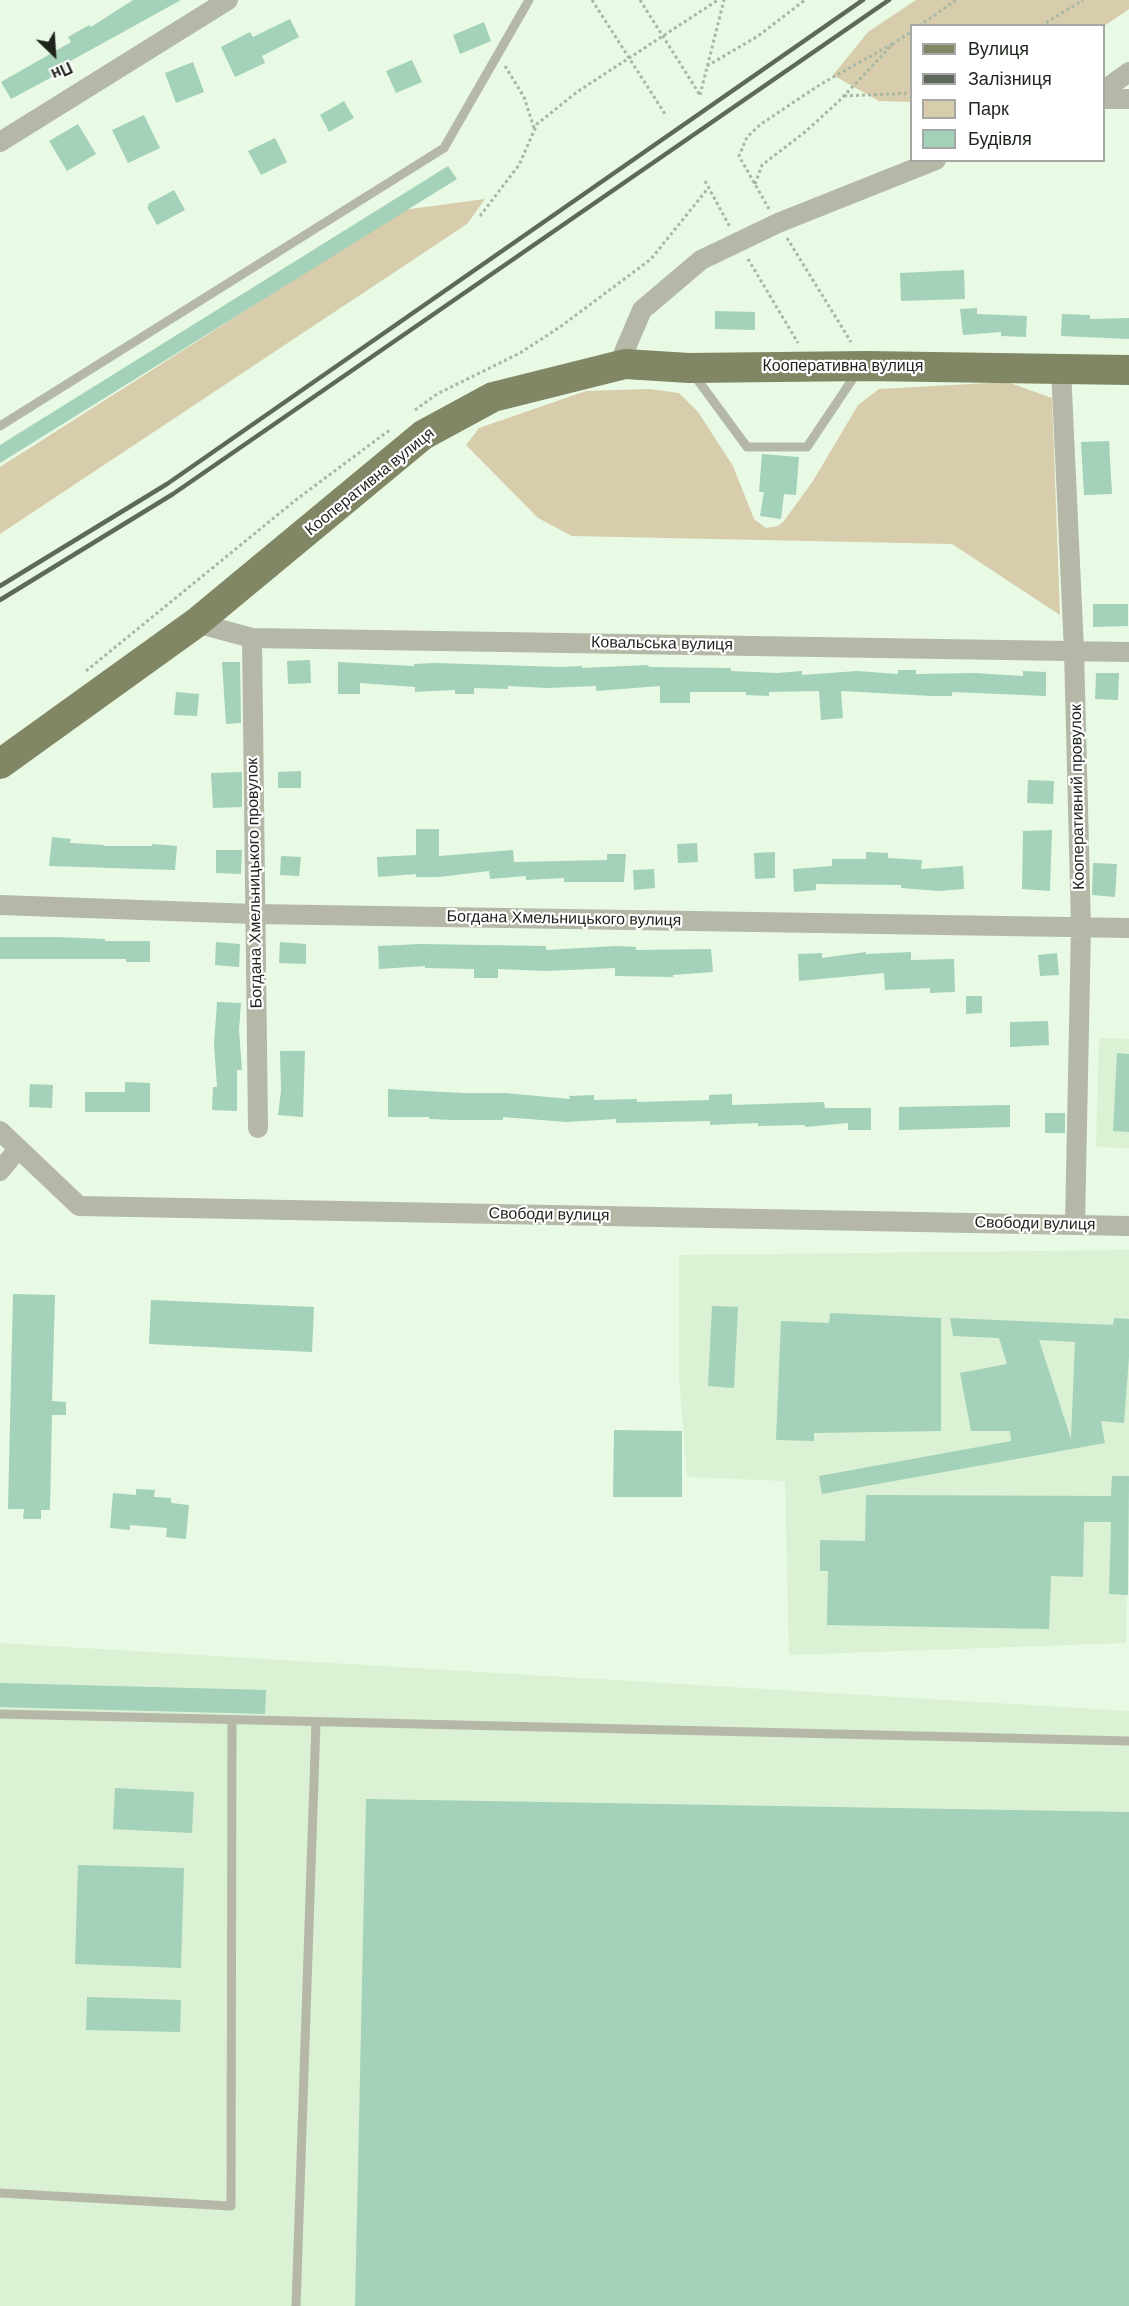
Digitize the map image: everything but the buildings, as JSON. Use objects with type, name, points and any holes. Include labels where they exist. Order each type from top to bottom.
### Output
[{"type":"main road","name":"Кооперативна вулиця","points":[[0,764],[196,623],[423,435],[493,397],[625,364],[690,368],[864,366],[1129,370]]},
{"type":"street","points":[[0,142],[228,0]]},
{"type":"street","points":[[1105,89],[1129,72]]},
{"type":"street","points":[[1105,99],[1129,99]]},
{"type":"street","points":[[625,364],[624,352],[642,310],[701,260],[778,223],[931,162]]},
{"type":"street","name":"Кооперативний провулок","points":[[1061,369],[1074,650],[1081,927],[1075,1225]]},
{"type":"street","name":"Ковальська вулиця","points":[[196,623],[252,638],[1129,652]]},
{"type":"street","name":"Богдана Хмельницького провулок","points":[[252,638],[258,1128]]},
{"type":"street","name":"Богдана Хмельницького вулиця","points":[[0,905],[255,914],[1129,928]]},
{"type":"street","name":"Свободи вулиця","points":[[0,1131],[78,1206],[1129,1226]]},
{"type":"street","points":[[0,1171],[18,1149]]},
{"type":"lane","points":[[0,426],[444,148],[529,0]]},
{"type":"lane","points":[[690,368],[747,447],[807,447],[864,366]]},
{"type":"lane","points":[[0,1714],[1129,1741]]},
{"type":"lane","points":[[0,2193],[231,2206],[232,1720]]},
{"type":"lane","points":[[296,2306],[316,1722]]},
{"type":"path","points":[[592,0],[665,114]]},
{"type":"path","points":[[640,0],[700,94],[724,0]]},
{"type":"path","points":[[480,216],[519,165],[537,124],[577,92],[718,0]]},
{"type":"path","points":[[707,66],[758,36],[805,0]]},
{"type":"path","points":[[922,24],[956,0]]},
{"type":"path","points":[[1044,24],[1083,0]]},
{"type":"path","points":[[864,366],[740,156],[747,137],[762,124],[822,84],[910,32]]},
{"type":"path","points":[[755,184],[762,165],[805,132],[844,96],[894,43]]},
{"type":"path","points":[[498,55],[524,97],[535,129]]},
{"type":"path","points":[[844,96],[910,93]]},
{"type":"path","points":[[705,181],[738,242],[812,367]]},
{"type":"shaded area","points":[[1099,1038],[1129,1039],[1129,1148],[1096,1147]]},
{"type":"shaded area","points":[[1129,1250],[1126,1643],[789,1655],[785,1481],[687,1477],[679,1377],[679,1255]]},
{"type":"shaded area","points":[[0,1643],[1129,1711],[1129,2306],[0,2306]]},
{"type":"green space","points":[[916,0],[1129,0],[1129,9],[1105,25],[910,24],[910,102],[879,101],[833,75],[868,32]]},
{"type":"green space","points":[[485,199],[467,224],[0,534],[0,467],[403,210]]},
{"type":"green space","points":[[1007,382],[1052,398],[1060,615],[952,544],[572,536],[538,518],[466,445],[479,428],[586,391],[650,389],[679,393],[698,412],[733,466],[754,519],[766,528],[778,526],[784,521],[813,481],[858,405],[879,389]]},
{"type":"railway","points":[[0,586],[167,484],[863,0]]},
{"type":"railway","points":[[0,600],[173,494],[889,0]]}]
